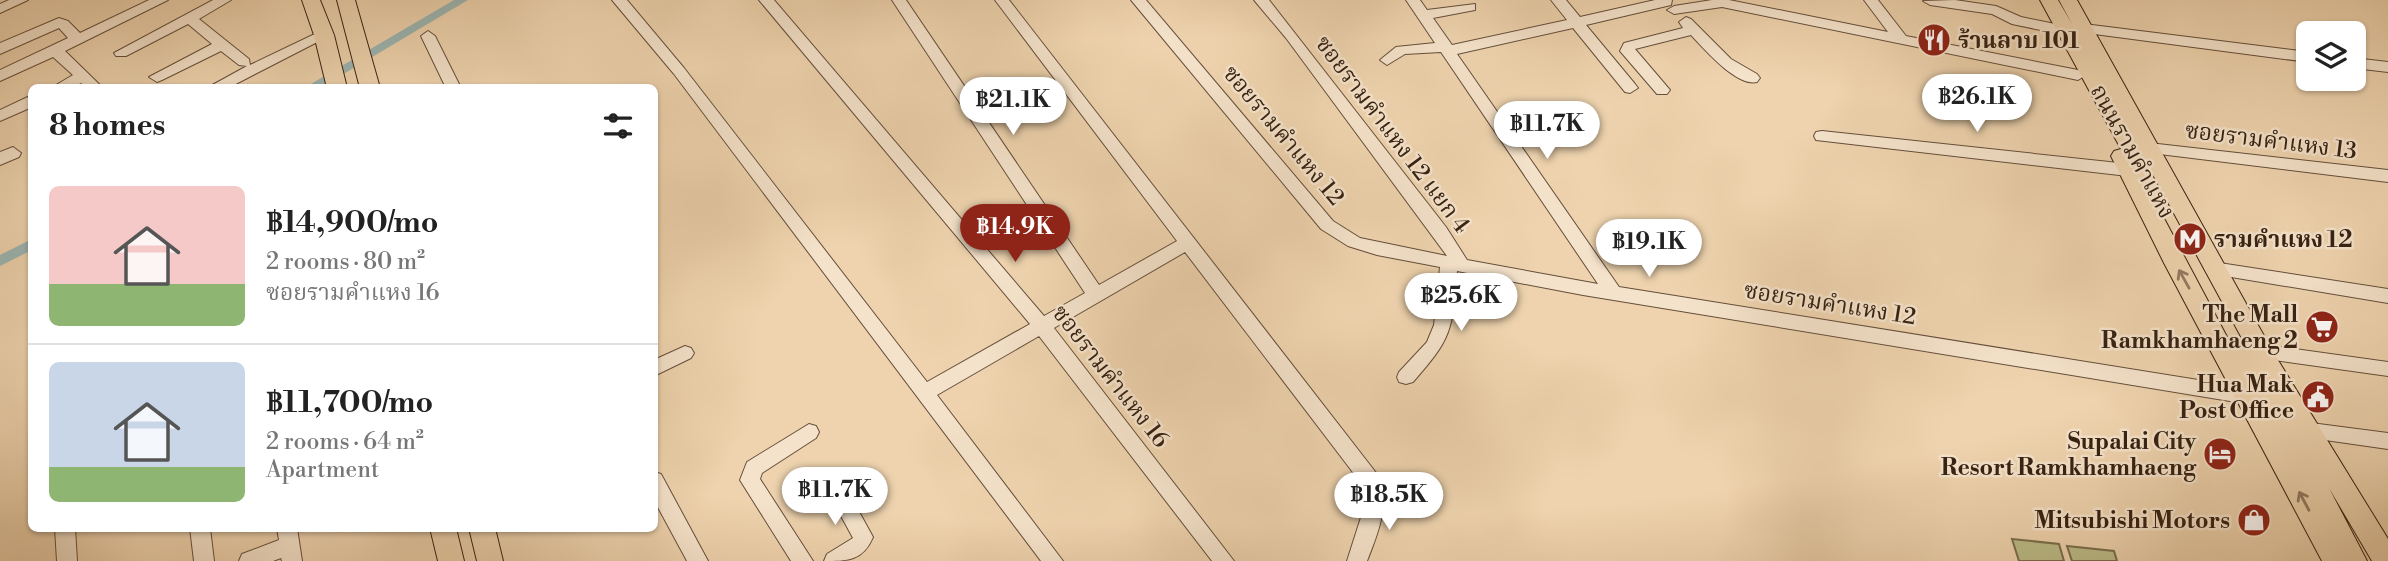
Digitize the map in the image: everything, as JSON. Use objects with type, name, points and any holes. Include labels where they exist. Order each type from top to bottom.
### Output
[{"type":"main road","points":[[311,0],[324,34],[336,84]]},
{"type":"main road","points":[[323,0],[326,26],[324,34]]},
{"type":"main road","points":[[346,0],[368,80]]},
{"type":"main road","points":[[354,0],[354,25]]},
{"type":"main road","name":"ถนนรามคำแหง","points":[[2042,0],[2055,28],[2272,402],[2354,561]]},
{"type":"main road","name":"ถนนรามคำแหง","points":[[2049,0],[2128,170],[2175,263],[2336,561]]},
{"type":"main road","name":"ถนนรามคำแหง","points":[[2068,0],[2371,561]]},
{"type":"main road","name":"ถนนรามคำแหง","points":[[2262,355],[2311,431],[2387,561]]},
{"type":"main road","points":[[447,543],[467,532]]},
{"type":"main road","points":[[483,532],[491,561]]},
{"type":"street","points":[[0,9],[21,0]]},
{"type":"street","points":[[0,76],[161,0]]},
{"type":"street","points":[[121,53],[224,0]]},
{"type":"street","points":[[619,0],[679,71],[1053,561]]},
{"type":"street","name":"ซอยรามคำแหง 16","points":[[766,0],[1042,326],[1224,561]]},
{"type":"street","points":[[900,0],[1096,295]]},
{"type":"street","points":[[1002,0],[1370,480],[1375,494],[1374,511],[1357,561]]},
{"type":"street","name":"ซอยรามคำแหง 12","points":[[1138,0],[1327,225],[1354,242],[1613,292],[2248,396]]},
{"type":"street","name":"ซอยรามคำแหง 12 แยก 4","points":[[1261,0],[1291,35],[1440,232],[1455,263]]},
{"type":"street","points":[[1413,0],[1613,292]]},
{"type":"street","points":[[1558,0],[1630,88]]},
{"type":"street","points":[[1798,0],[1814,19]]},
{"type":"street","points":[[1871,0],[1899,37]]},
{"type":"street","points":[[1930,1],[1996,10],[2017,21],[2055,28]]},
{"type":"street","points":[[1387,60],[1401,50],[1447,49],[1668,4],[1722,3],[1761,5],[1899,37],[2083,73]]},
{"type":"street","points":[[1668,4],[1726,62],[1752,78]]},
{"type":"street","points":[[1424,15],[1470,7]]},
{"type":"street","points":[[189,18],[244,62]]},
{"type":"street","points":[[0,48],[59,23],[64,24],[78,39]]},
{"type":"street","points":[[2084,29],[2296,56]]},
{"type":"street","points":[[1662,90],[1627,51],[1629,46],[1693,30]]},
{"type":"street","points":[[222,84],[324,34]]},
{"type":"street","points":[[428,36],[452,84]]},
{"type":"street","points":[[157,78],[222,45]]},
{"type":"street","points":[[55,50],[92,84]]},
{"type":"street","points":[[2366,64],[2388,67]]},
{"type":"street","points":[[66,84],[83,76]]},
{"type":"street","points":[[0,116],[28,102]]},
{"type":"street","points":[[1822,136],[2128,170]]},
{"type":"street","name":"ซอยรามคำแหง 13","points":[[2149,148],[2388,176]]},
{"type":"street","points":[[926,393],[1187,243]]},
{"type":"street","points":[[1406,377],[1434,346],[1443,325],[1455,263]]},
{"type":"street","points":[[2213,268],[2388,296]]},
{"type":"street","points":[[658,367],[685,353]]},
{"type":"street","points":[[2262,355],[2388,369]]},
{"type":"street","points":[[2311,431],[2388,441]]},
{"type":"street","points":[[803,561],[750,480],[754,468],[809,432]]},
{"type":"street","points":[[658,487],[698,561]]},
{"type":"street","points":[[834,561],[860,544],[863,537],[839,494]]},
{"type":"street","points":[[65,532],[67,561]]},
{"type":"street","points":[[200,532],[204,561]]},
{"type":"street","points":[[249,561],[290,545]]},
{"type":"green space","points":[[2012,539],[2059,544],[2064,561],[2019,561]]},
{"type":"green space","points":[[2067,546],[2114,551],[2117,561],[2072,561]]},
{"type":"waterway","points":[[317,84],[462,0]]},
{"type":"waterway","points":[[0,261],[28,246]]},
{"type":"place","name":"ร้านลาบ 101","points":[[1934,40]]},
{"type":"place","name":"รามคำแหง 12","points":[[2190,239]]},
{"type":"place","name":"The Mall Ramkhamhaeng 2","points":[[2322,327]]},
{"type":"place","name":"Hua Mak Post Office","points":[[2318,397]]},
{"type":"place","name":"Supalai City Resort Ramkhamhaeng","points":[[2220,454]]},
{"type":"place","name":"Mitsubishi Motors","points":[[2254,520]]}]
